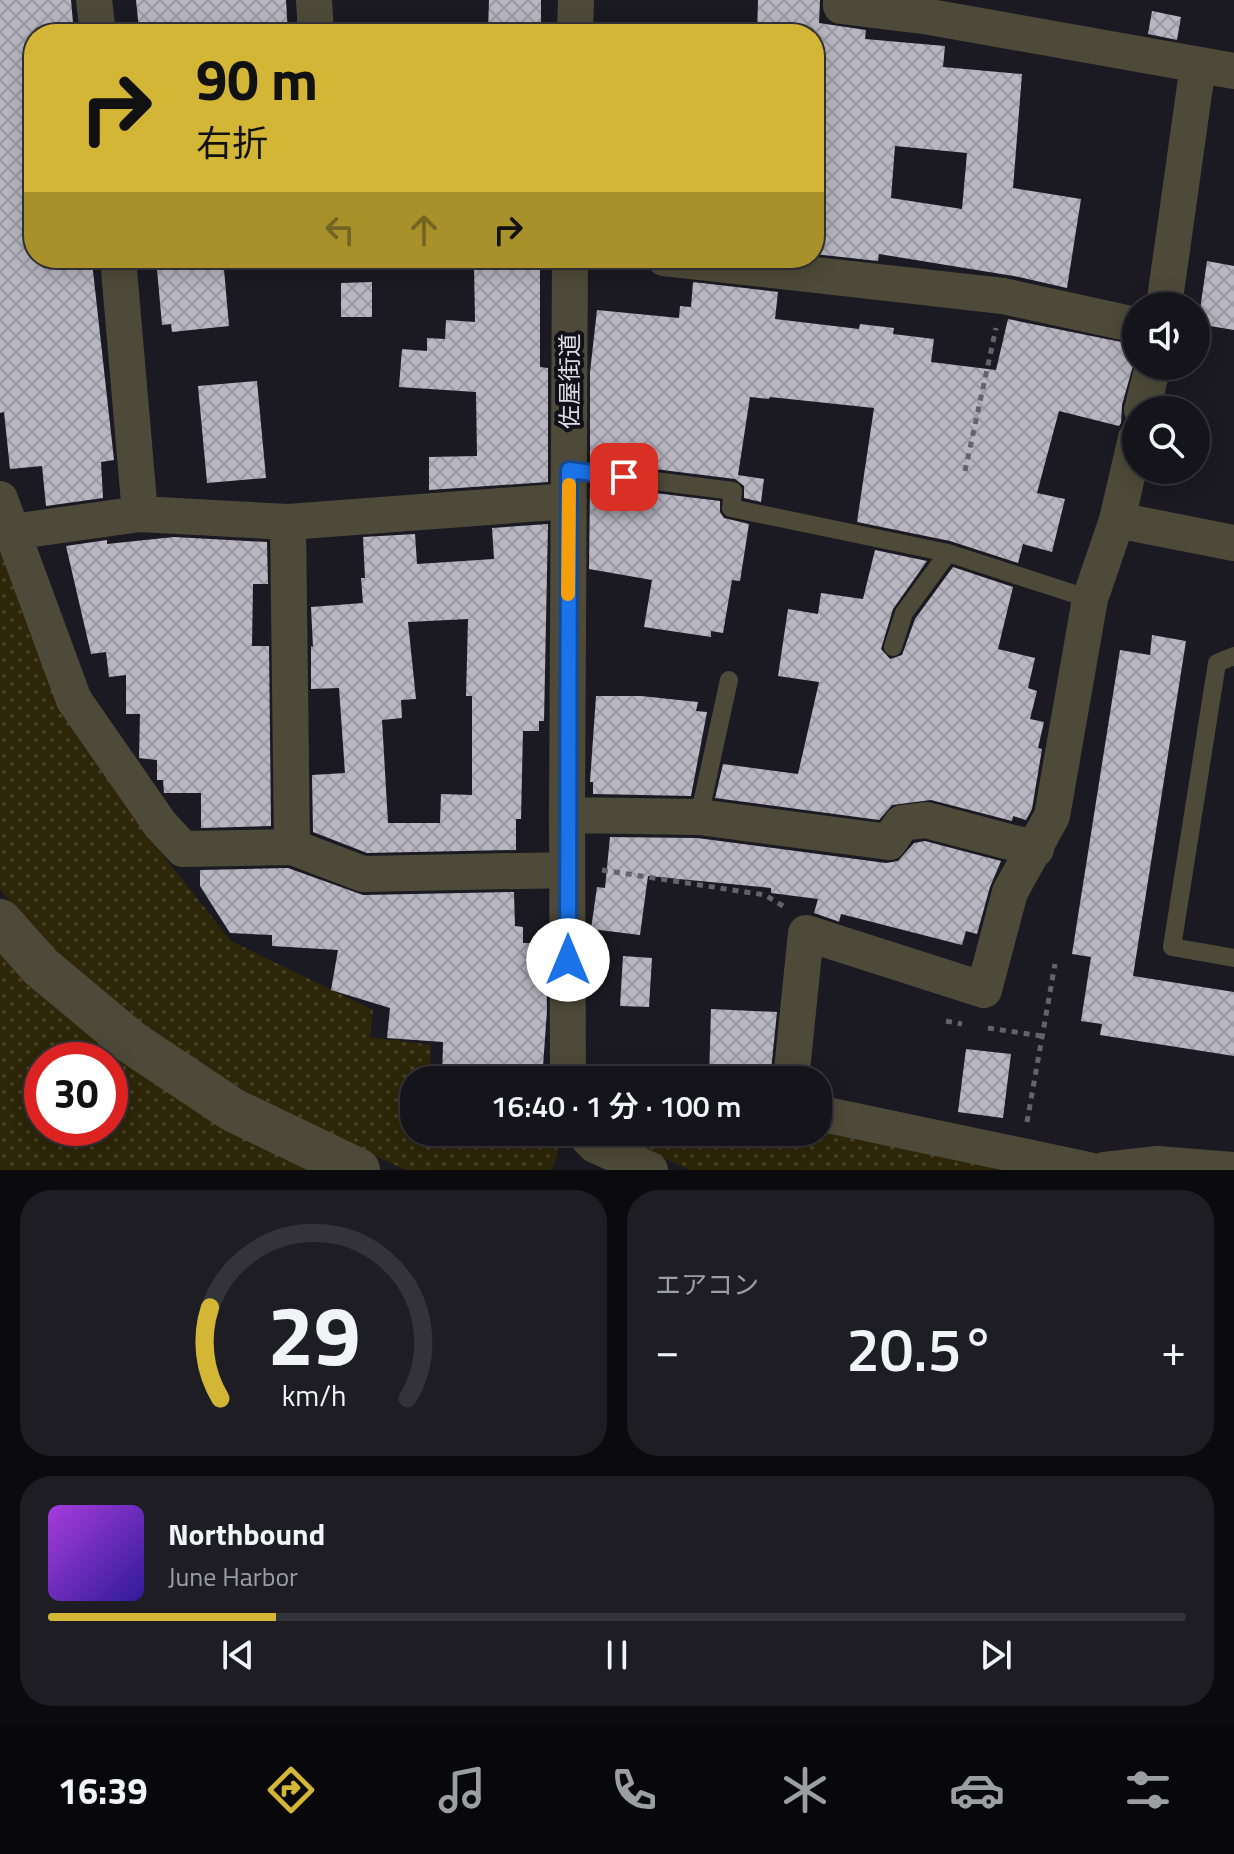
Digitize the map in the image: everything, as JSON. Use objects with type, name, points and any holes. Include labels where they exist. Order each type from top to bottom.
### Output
[{"type":"street","points":[[94,0],[97,24]]},
{"type":"street","points":[[314,0],[315,24]]},
{"type":"street","points":[[575,24],[576,0]]},
{"type":"street","points":[[841,0],[841,6],[930,17],[1234,71]]},
{"type":"street","points":[[1166,292],[1198,65]]},
{"type":"street","points":[[119,268],[140,514]]},
{"type":"street","name":"佐屋街道","points":[[568,1066],[570,268]]},
{"type":"street","points":[[753,268],[1003,296],[1122,322]]},
{"type":"street","points":[[792,1066],[806,933],[984,990],[1010,892],[1052,816],[1090,599],[1117,520],[1125,484]]},
{"type":"street","points":[[567,868],[363,874],[292,847],[183,849],[160,824],[74,700],[6,516],[140,514],[288,522],[569,486]]},
{"type":"street","points":[[1117,520],[1234,543]]},
{"type":"street","points":[[288,522],[292,847]]},
{"type":"street","points":[[567,815],[699,817],[889,842],[902,823],[926,820],[1036,849]]},
{"type":"street","points":[[0,921],[41,967],[131,1042],[233,1110],[358,1170]]},
{"type":"street","points":[[832,1116],[1089,1170]]},
{"type":"street","points":[[597,1146],[650,1170]]},
{"type":"street","points":[[1104,1170],[1158,1164],[1234,1170]]},
{"type":"lane","points":[[569,486],[733,491],[731,508],[948,553],[1090,599]]},
{"type":"lane","points":[[893,647],[904,613],[948,553]]},
{"type":"lane","points":[[1234,656],[1217,663],[1172,947],[1234,958]]},
{"type":"lane","points":[[699,817],[729,680]]},
{"type":"path","points":[[965,471],[1003,296]]},
{"type":"path","points":[[567,868],[765,895],[793,911],[806,933]]},
{"type":"path","points":[[1021,1155],[1055,964]]},
{"type":"path","points":[[946,1021],[1042,1036]]},
{"type":"shaded area","points":[[0,544],[60,708],[169,863],[231,941],[373,1010],[370,1037],[431,1045],[430,1066],[400,1066],[400,1146],[560,1146],[552,1170],[406,1170],[285,1115],[147,1031],[60,956],[0,889]]},
{"type":"shaded area","points":[[0,943],[315,1170],[0,1170]]},
{"type":"shaded area","points":[[832,1129],[1027,1170],[690,1170],[637,1146],[832,1146]]},
{"type":"building","points":[[0,0],[71,0],[73,24],[24,24],[24,268],[93,268],[114,460],[101,462],[103,498],[46,506],[42,466],[10,469],[4,412],[0,413]]},
{"type":"building","points":[[136,0],[286,0],[287,24],[138,24]]},
{"type":"building","points":[[489,0],[541,0],[541,24],[488,24]]},
{"type":"building","points":[[758,0],[820,0],[819,23],[866,30],[865,39],[945,46],[943,67],[1022,74],[1013,188],[1081,199],[1067,288],[879,254],[878,261],[824,255],[824,24],[757,24]],"holes":[[[895,146],[967,153],[962,209],[891,198]]]},
{"type":"building","points":[[1152,11],[1181,17],[1177,40],[1148,34]]},
{"type":"building","points":[[1207,261],[1234,266],[1234,330],[1210,326],[1210,292],[1203,292]]},
{"type":"building","points":[[157,268],[224,268],[229,326],[172,332],[171,324],[162,325]]},
{"type":"building","points":[[474,268],[540,268],[540,367],[548,368],[548,482],[429,490],[429,457],[477,456],[476,392],[399,387],[402,349],[427,351],[427,338],[445,339],[446,320],[475,322]]},
{"type":"building","points":[[372,282],[372,317],[341,317],[341,283]]},
{"type":"building","points":[[693,282],[778,292],[775,319],[859,329],[860,324],[894,328],[893,334],[934,339],[931,362],[996,370],[1008,319],[1122,342],[1122,380],[1129,380],[1122,396],[1121,423],[1119,426],[1059,411],[1037,493],[1065,499],[1052,552],[1023,544],[1018,563],[950,541],[857,522],[874,408],[750,397],[738,475],[764,479],[761,502],[744,498],[744,486],[735,479],[590,461],[590,372],[597,310],[679,318],[680,306],[691,307]]},
{"type":"building","points":[[257,381],[266,478],[207,483],[198,386]]},
{"type":"building","points":[[590,485],[720,501],[720,512],[724,518],[749,524],[740,581],[732,580],[723,633],[711,631],[711,637],[644,627],[652,580],[589,569]]},
{"type":"building","points":[[548,524],[544,721],[539,721],[539,731],[523,731],[521,819],[516,819],[516,850],[367,853],[313,832],[312,775],[345,773],[339,688],[311,689],[311,607],[363,603],[363,537],[415,534],[417,564],[494,559],[492,528]],"holes":[[[468,619],[466,696],[472,696],[472,795],[441,794],[440,823],[388,823],[382,720],[402,718],[401,700],[416,699],[408,622]]]},
{"type":"building","points":[[174,537],[267,542],[268,584],[253,584],[252,646],[269,646],[271,826],[201,828],[201,793],[164,793],[163,780],[157,780],[157,760],[139,758],[140,714],[126,714],[126,675],[109,677],[106,652],[91,654],[66,546],[107,540],[107,544]]},
{"type":"building","points":[[875,550],[927,561],[893,609],[881,649],[890,659],[902,655],[915,619],[953,567],[1013,587],[998,649],[1035,658],[1028,688],[1037,691],[1030,719],[1044,722],[1032,809],[1026,820],[1013,816],[1012,821],[931,800],[892,805],[879,820],[715,798],[723,764],[798,774],[819,682],[778,676],[788,609],[818,614],[821,593],[863,599]]},
{"type":"building","points":[[1152,635],[1186,641],[1133,976],[1234,992],[1234,1056],[1100,1035],[1102,1024],[1081,1021],[1091,957],[1072,954],[1120,650],[1150,655]]},
{"type":"building","points":[[596,696],[641,696],[698,702],[696,711],[707,712],[691,796],[593,794],[593,782],[590,782]]},
{"type":"building","points":[[610,837],[697,838],[886,863],[898,861],[914,843],[925,841],[1001,861],[977,934],[966,931],[962,945],[841,914],[839,922],[814,913],[818,899],[771,893],[771,888],[648,876],[640,935],[591,929],[597,887],[605,888]]},
{"type":"building","points":[[288,868],[363,895],[514,892],[515,926],[523,927],[523,943],[546,943],[547,1011],[543,1066],[442,1066],[443,1042],[387,1038],[390,1008],[331,990],[338,950],[272,946],[272,935],[230,933],[200,886],[200,870]]},
{"type":"building","points":[[623,956],[652,958],[649,1007],[620,1006]]},
{"type":"building","points":[[711,1009],[777,1012],[771,1066],[709,1066]]},
{"type":"building","points":[[966,1049],[1011,1054],[1003,1118],[958,1112]]},
{"type":"slow traffic","points":[[568,594],[569,485]]},
{"type":"route","points":[[568,960],[569,470],[624,477]]}]
